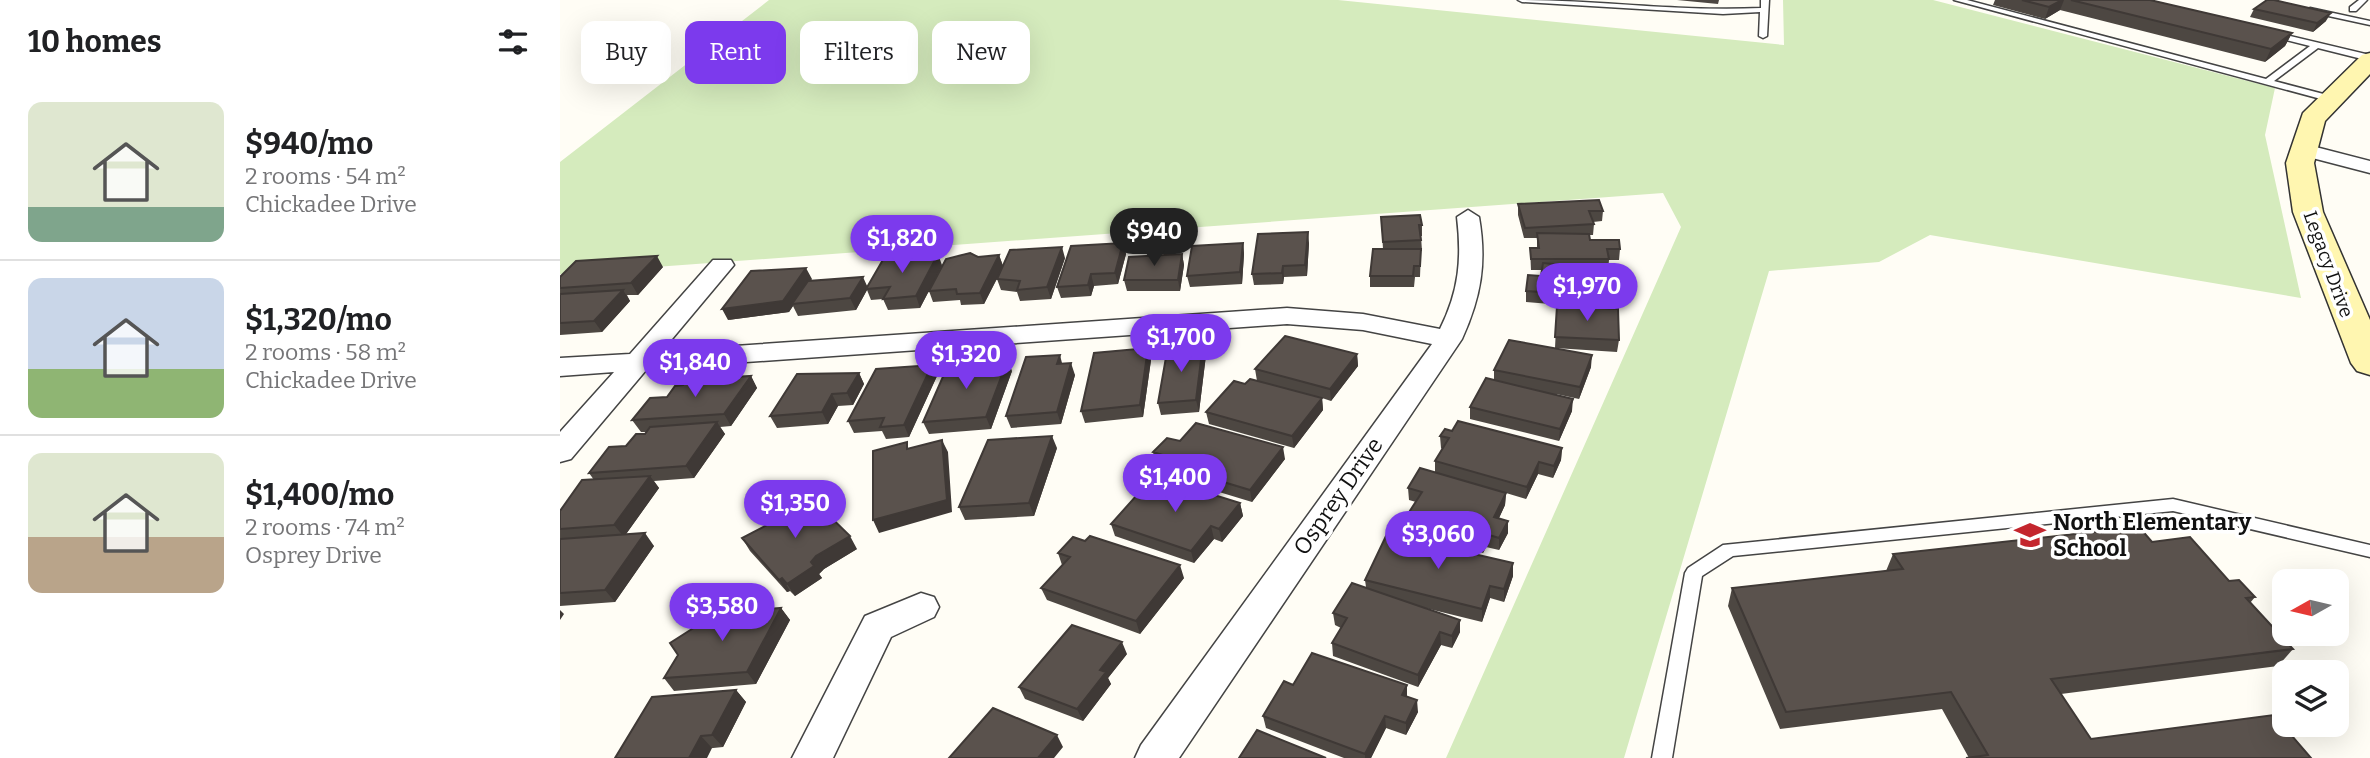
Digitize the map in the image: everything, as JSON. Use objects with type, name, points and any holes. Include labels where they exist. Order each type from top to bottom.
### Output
[{"type":"street","name":"Legacy Drive","points":[[2370,59],[2312,119],[2300,163],[2308,212],[2370,363]]},
{"type":"street","points":[[2304,150],[2370,167]]},
{"type":"street","name":"Osprey Drive","points":[[1154,758],[1449,338],[1469,297],[1475,258],[1468,217]]},
{"type":"street","points":[[560,452],[722,265]]},
{"type":"street","points":[[560,368],[1287,316],[1363,322],[1449,338]]},
{"type":"street","points":[[812,758],[878,627],[921,607]]},
{"type":"lane","points":[[1522,0],[1723,12],[1764,10]]},
{"type":"lane","points":[[1763,36],[1765,0]]},
{"type":"lane","points":[[1958,0],[2332,99]]},
{"type":"lane","points":[[2353,9],[2363,0]]},
{"type":"lane","points":[[2307,4],[2370,13]]},
{"type":"lane","points":[[2307,4],[2370,23]]},
{"type":"lane","points":[[2267,32],[2370,59]]},
{"type":"lane","points":[[2267,82],[2316,45]]},
{"type":"lane","points":[[1661,758],[1694,573],[1729,550],[2173,505],[2370,551]]},
{"type":"green space","points":[[769,0],[1338,0],[1784,45],[1783,0],[1933,0],[2275,88],[2265,135],[2301,298],[1930,235],[1879,262],[1769,271],[1624,758],[1446,758],[1681,227],[1663,193],[560,274],[560,162],[661,84],[671,84],[671,76],[685,65],[685,84],[786,84],[786,21],[742,21]]},
{"type":"building","points":[[2022,0],[2062,0],[2049,7]]},
{"type":"building","points":[[2071,0],[2150,0],[2292,33],[2271,49]]},
{"type":"building","points":[[2267,0],[2331,13],[2317,23],[2254,9]]},
{"type":"building","points":[[1599,200],[1603,211],[1589,211],[1594,224],[1525,228],[1518,204]]},
{"type":"building","points":[[1420,215],[1421,240],[1383,242],[1381,217]]},
{"type":"building","points":[[1308,232],[1305,265],[1283,266],[1282,273],[1252,274],[1258,234]]},
{"type":"building","points":[[1537,233],[1589,234],[1590,240],[1619,240],[1620,249],[1607,249],[1609,259],[1531,259],[1530,248],[1539,248]]},
{"type":"building","points":[[1123,243],[1115,273],[1091,274],[1088,285],[1057,287],[1071,246]]},
{"type":"building","points":[[1243,243],[1240,272],[1187,276],[1192,246]]},
{"type":"building","points":[[1062,247],[1047,287],[1017,290],[1020,281],[997,279],[1010,250]]},
{"type":"building","points":[[1373,249],[1421,249],[1420,266],[1414,266],[1413,276],[1370,276]]},
{"type":"building","points":[[970,253],[978,257],[999,255],[980,293],[957,294],[956,289],[929,291],[946,259]]},
{"type":"building","points":[[938,254],[916,296],[883,299],[890,287],[866,289],[884,258]]},
{"type":"building","points":[[1182,254],[1178,280],[1124,280],[1129,257]]},
{"type":"building","points":[[657,256],[631,283],[560,288],[560,277],[576,261]]},
{"type":"building","points":[[1543,263],[1612,270],[1612,281],[1601,280],[1600,296],[1526,291],[1528,275],[1541,276]]},
{"type":"building","points":[[806,268],[783,301],[722,309],[751,271]]},
{"type":"building","points":[[863,277],[850,298],[792,304],[808,281]]},
{"type":"building","points":[[623,290],[594,321],[560,323],[560,294]]},
{"type":"building","points":[[1557,306],[1618,309],[1619,340],[1555,337]]},
{"type":"building","points":[[1285,336],[1357,354],[1330,389],[1255,369]]},
{"type":"building","points":[[1509,340],[1592,355],[1580,387],[1494,370]]},
{"type":"building","points":[[1203,344],[1196,400],[1158,403],[1168,346]]},
{"type":"building","points":[[1148,348],[1140,405],[1081,411],[1094,353]]},
{"type":"building","points":[[1060,355],[1057,364],[1071,363],[1057,412],[1006,416],[1026,357]]},
{"type":"building","points":[[1008,359],[986,417],[923,422],[949,363]]},
{"type":"building","points":[[932,365],[904,425],[880,427],[884,418],[848,421],[876,369]]},
{"type":"building","points":[[859,373],[847,393],[832,394],[822,412],[770,416],[797,374]]},
{"type":"building","points":[[751,376],[724,414],[632,420],[650,398],[667,397],[675,386],[683,385],[687,380]]},
{"type":"building","points":[[1486,378],[1573,399],[1560,429],[1470,407]]},
{"type":"building","points":[[1250,379],[1322,398],[1292,436],[1206,412],[1234,381],[1245,384]]},
{"type":"building","points":[[1458,421],[1562,448],[1554,466],[1539,462],[1527,487],[1435,461],[1449,438],[1440,436],[1445,429],[1452,431]]},
{"type":"building","points":[[717,422],[686,466],[589,473],[609,447],[626,446],[636,434],[645,434],[650,427]]},
{"type":"building","points":[[1196,423],[1283,447],[1250,490],[1160,463],[1166,456],[1153,452],[1167,438],[1180,441]]},
{"type":"building","points":[[1052,436],[1029,503],[959,507],[988,440]]},
{"type":"building","points":[[942,440],[947,500],[873,520],[873,451],[907,442],[907,449]]},
{"type":"building","points":[[1420,468],[1506,493],[1494,517],[1508,521],[1499,538],[1486,534],[1484,540],[1406,517],[1422,492],[1408,488]]},
{"type":"building","points":[[650,476],[614,525],[560,529],[560,511],[582,480]]},
{"type":"building","points":[[1166,480],[1240,503],[1219,529],[1211,526],[1191,551],[1111,524],[1146,485],[1157,489]]},
{"type":"building","points":[[813,500],[850,536],[816,556],[811,562],[814,566],[787,584],[782,578],[779,580],[742,538],[771,523],[778,510],[796,509]]},
{"type":"building","points":[[2139,527],[2152,542],[2190,537],[2229,581],[2239,580],[2255,597],[2246,598],[2272,626],[2272,646],[2290,646],[2293,649],[2051,679],[2091,739],[2272,715],[2272,737],[2293,737],[2311,758],[1966,758],[1988,755],[1951,692],[1786,712],[1732,588],[1903,569],[1893,554]]},
{"type":"building","points":[[645,533],[605,590],[560,593],[560,539]]},
{"type":"building","points":[[1387,534],[1513,563],[1504,589],[1490,586],[1482,609],[1365,580]]},
{"type":"building","points":[[1090,536],[1180,565],[1136,621],[1041,588],[1070,557],[1058,553],[1073,537],[1085,541]]},
{"type":"building","points":[[1352,583],[1460,620],[1452,636],[1440,632],[1418,675],[1332,643],[1347,618],[1333,613]]},
{"type":"building","points":[[781,608],[747,672],[664,678],[678,655],[670,643],[695,627],[703,614]]},
{"type":"building","points":[[1072,625],[1122,642],[1100,670],[1106,672],[1077,709],[1019,687]]},
{"type":"building","points":[[1312,653],[1407,685],[1402,695],[1417,700],[1406,723],[1385,716],[1365,754],[1263,716],[1284,681],[1293,685]]},
{"type":"building","points":[[736,690],[712,735],[701,736],[689,758],[615,758],[652,697]]},
{"type":"building","points":[[993,708],[1057,735],[1038,758],[949,758]]},
{"type":"building","points":[[1257,730],[1326,758],[1239,758]]},
{"type":"place","name":"North Elementary School","points":[[2030,535]]}]
